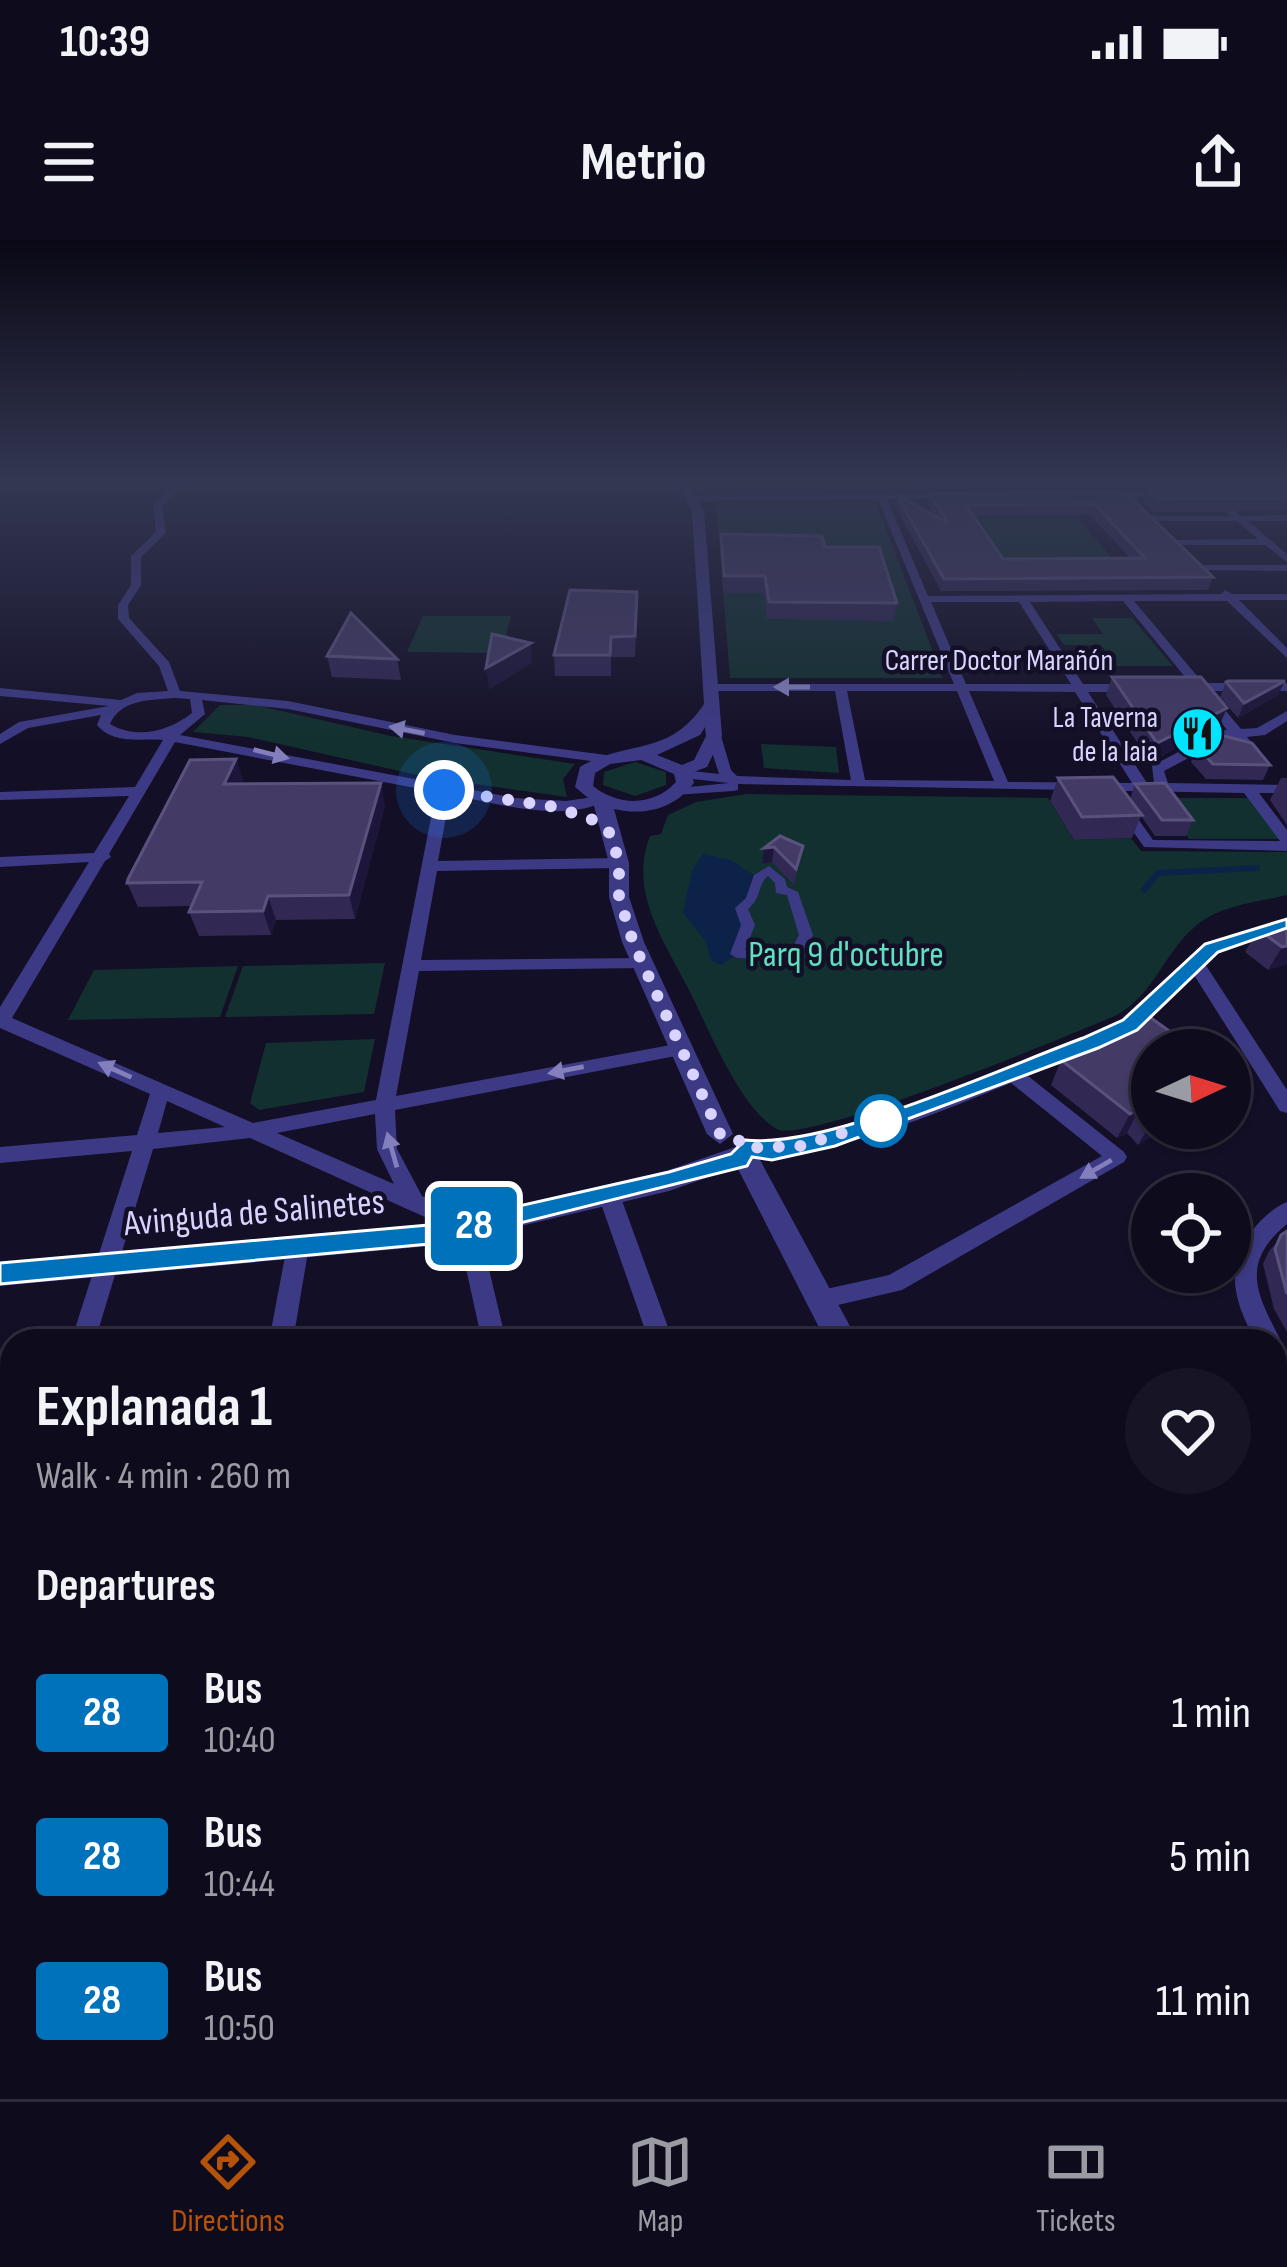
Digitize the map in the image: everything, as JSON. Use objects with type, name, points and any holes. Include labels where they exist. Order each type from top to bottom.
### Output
[{"type":"street","points":[[136,572],[136,585],[123,605],[124,619],[165,665],[175,694]]},
{"type":"street","points":[[696,572],[714,736],[725,772],[734,780]]},
{"type":"street","points":[[911,572],[1004,786]]},
{"type":"street","points":[[1204,572],[1287,655]]},
{"type":"street","points":[[922,598],[1287,597]]},
{"type":"street","points":[[1022,598],[1132,764],[1142,787]]},
{"type":"street","points":[[1126,598],[1285,789]]},
{"type":"street","points":[[840,687],[860,784]]},
{"type":"street","name":"Carrer Doctor Marañón","points":[[710,696],[840,687],[1152,687]]},
{"type":"street","points":[[1176,687],[1287,687]]},
{"type":"street","points":[[0,692],[115,707]]},
{"type":"street","points":[[5,736],[175,694],[196,700],[288,705],[455,740],[605,759],[643,755],[694,731],[710,696]]},
{"type":"street","points":[[196,700],[200,714],[168,734],[103,857],[1,1021],[255,1129],[468,1227],[491,1329]]},
{"type":"street","points":[[115,707],[103,725],[109,731],[168,734],[444,790],[555,807],[593,820],[611,834]]},
{"type":"street","points":[[1132,764],[1157,770],[1223,734],[1260,733],[1287,715]]},
{"type":"street","points":[[619,863],[655,804],[701,763],[714,736]]},
{"type":"street","points":[[152,771],[182,756],[233,746]]},
{"type":"street","points":[[643,755],[681,779],[1285,789]]},
{"type":"street","points":[[605,759],[583,779],[601,801],[619,863],[619,897],[642,963],[733,1150],[836,1329]]},
{"type":"street","points":[[1157,770],[1162,787]]},
{"type":"street","points":[[681,779],[766,783]]},
{"type":"street","points":[[1108,787],[1149,844],[1287,843]]},
{"type":"street","points":[[1248,788],[1287,843]]},
{"type":"street","points":[[414,1202],[387,1149],[385,1104],[444,790]]},
{"type":"street","points":[[0,796],[140,791]]},
{"type":"street","points":[[555,807],[601,801],[655,804]]},
{"type":"street","points":[[0,862],[103,857]]},
{"type":"street","points":[[430,866],[619,863]]},
{"type":"street","points":[[769,870],[781,882],[780,890],[792,892],[806,935],[793,957],[745,959],[736,954],[748,925],[742,908],[752,900],[758,878],[769,870]]},
{"type":"street","name":"Avinguda de Salinetes","points":[[0,1274],[468,1227],[609,1195],[733,1150],[772,1151],[827,1140],[1012,1074],[1130,1025],[1212,948],[1287,924]]},
{"type":"street","points":[[411,966],[642,963]]},
{"type":"street","points":[[1196,964],[1287,1106]]},
{"type":"street","points":[[0,975],[28,978]]},
{"type":"street","points":[[0,1154],[255,1129],[681,1048]]},
{"type":"street","points":[[821,1299],[894,1283],[1117,1157],[1012,1074]]},
{"type":"street","points":[[87,1329],[161,1090]]},
{"type":"street","points":[[609,1195],[657,1329]]},
{"type":"street","points":[[1264,1329],[1246,1297],[1244,1256],[1262,1229],[1287,1211]]},
{"type":"street","points":[[283,1329],[298,1246]]},
{"type":"green space","points":[[722,572],[902,572],[943,678],[730,678]]},
{"type":"green space","points":[[423,616],[511,616],[501,653],[407,652]]},
{"type":"green space","points":[[1092,618],[1132,618],[1173,666],[1117,666],[1101,645],[1064,645],[1056,634],[1103,634]]},
{"type":"green space","points":[[220,705],[255,705],[391,736],[575,764],[563,779],[567,797],[426,777],[248,737],[193,732]]},
{"type":"green space","points":[[761,744],[836,747],[839,773],[764,768]]},
{"type":"green space","points":[[635,762],[666,772],[666,785],[635,796],[603,785],[604,772]]},
{"type":"green space","name":"Parq 9 d'octubre","points":[[746,794],[1048,798],[1074,840],[1131,838],[1141,851],[1287,852],[1287,895],[1207,918],[1186,936],[1140,997],[1115,1016],[885,1105],[798,1130],[777,1129],[750,1104],[726,1066],[660,934],[643,876],[650,836],[661,834],[668,815],[696,802]]},
{"type":"green space","points":[[1159,798],[1249,798],[1280,839],[1189,839]]},
{"type":"green space","points":[[385,963],[374,1014],[225,1017],[243,966]]},
{"type":"green space","points":[[238,966],[220,1017],[68,1020],[94,970]]},
{"type":"green space","points":[[375,1039],[364,1092],[259,1110],[250,1103],[266,1043]]},
{"type":"water","points":[[703,854],[731,860],[758,878],[746,903],[737,954],[722,965],[711,961],[706,942],[683,913],[692,871]]},
{"type":"building","points":[[724,572],[887,572],[897,603],[769,602],[765,576],[724,576]]},
{"type":"building","points":[[940,572],[1208,572],[1213,577],[944,579]]},
{"type":"building","points":[[570,590],[637,592],[635,636],[611,637],[610,655],[554,655]]},
{"type":"building","points":[[351,613],[397,659],[327,656]]},
{"type":"building","points":[[492,634],[531,643],[486,668]]},
{"type":"building","points":[[1112,677],[1201,677],[1227,708],[1157,743]]},
{"type":"building","points":[[1228,681],[1285,681],[1244,703]]},
{"type":"building","points":[[1220,735],[1252,743],[1270,765],[1213,764],[1197,747]]},
{"type":"building","points":[[236,759],[224,784],[381,783],[349,895],[268,896],[263,911],[189,912],[202,882],[127,883],[190,760]]},
{"type":"building","points":[[1113,777],[1142,815],[1082,817],[1058,778]]},
{"type":"building","points":[[1165,783],[1193,820],[1162,820],[1135,784]]},
{"type":"building","points":[[780,836],[803,846],[796,869],[774,847],[764,848]]},
{"type":"building","points":[[1287,921],[1287,946],[1258,929]]},
{"type":"building","points":[[1144,1013],[1166,1029],[1131,1029],[1130,1114],[1061,1060]]},
{"type":"building","points":[[1287,1231],[1287,1294],[1275,1249]]},
{"type":"waterway","points":[[1144,890],[1158,873],[1257,868]]},
{"type":"bus line","name":"28","points":[[0,1274],[440,1234],[669,1180],[739,1160],[745,1148],[772,1151],[827,1140],[1012,1074],[1130,1025],[1212,948],[1287,924]]},
{"type":"place","name":"La Taverna de la Iaia","points":[[1197,734]]},
{"type":"route","points":[[444,790],[555,807],[593,820],[611,834],[619,863],[619,897],[633,942],[720,1134],[736,1137],[745,1148],[772,1151],[827,1140],[881,1121]]}]
